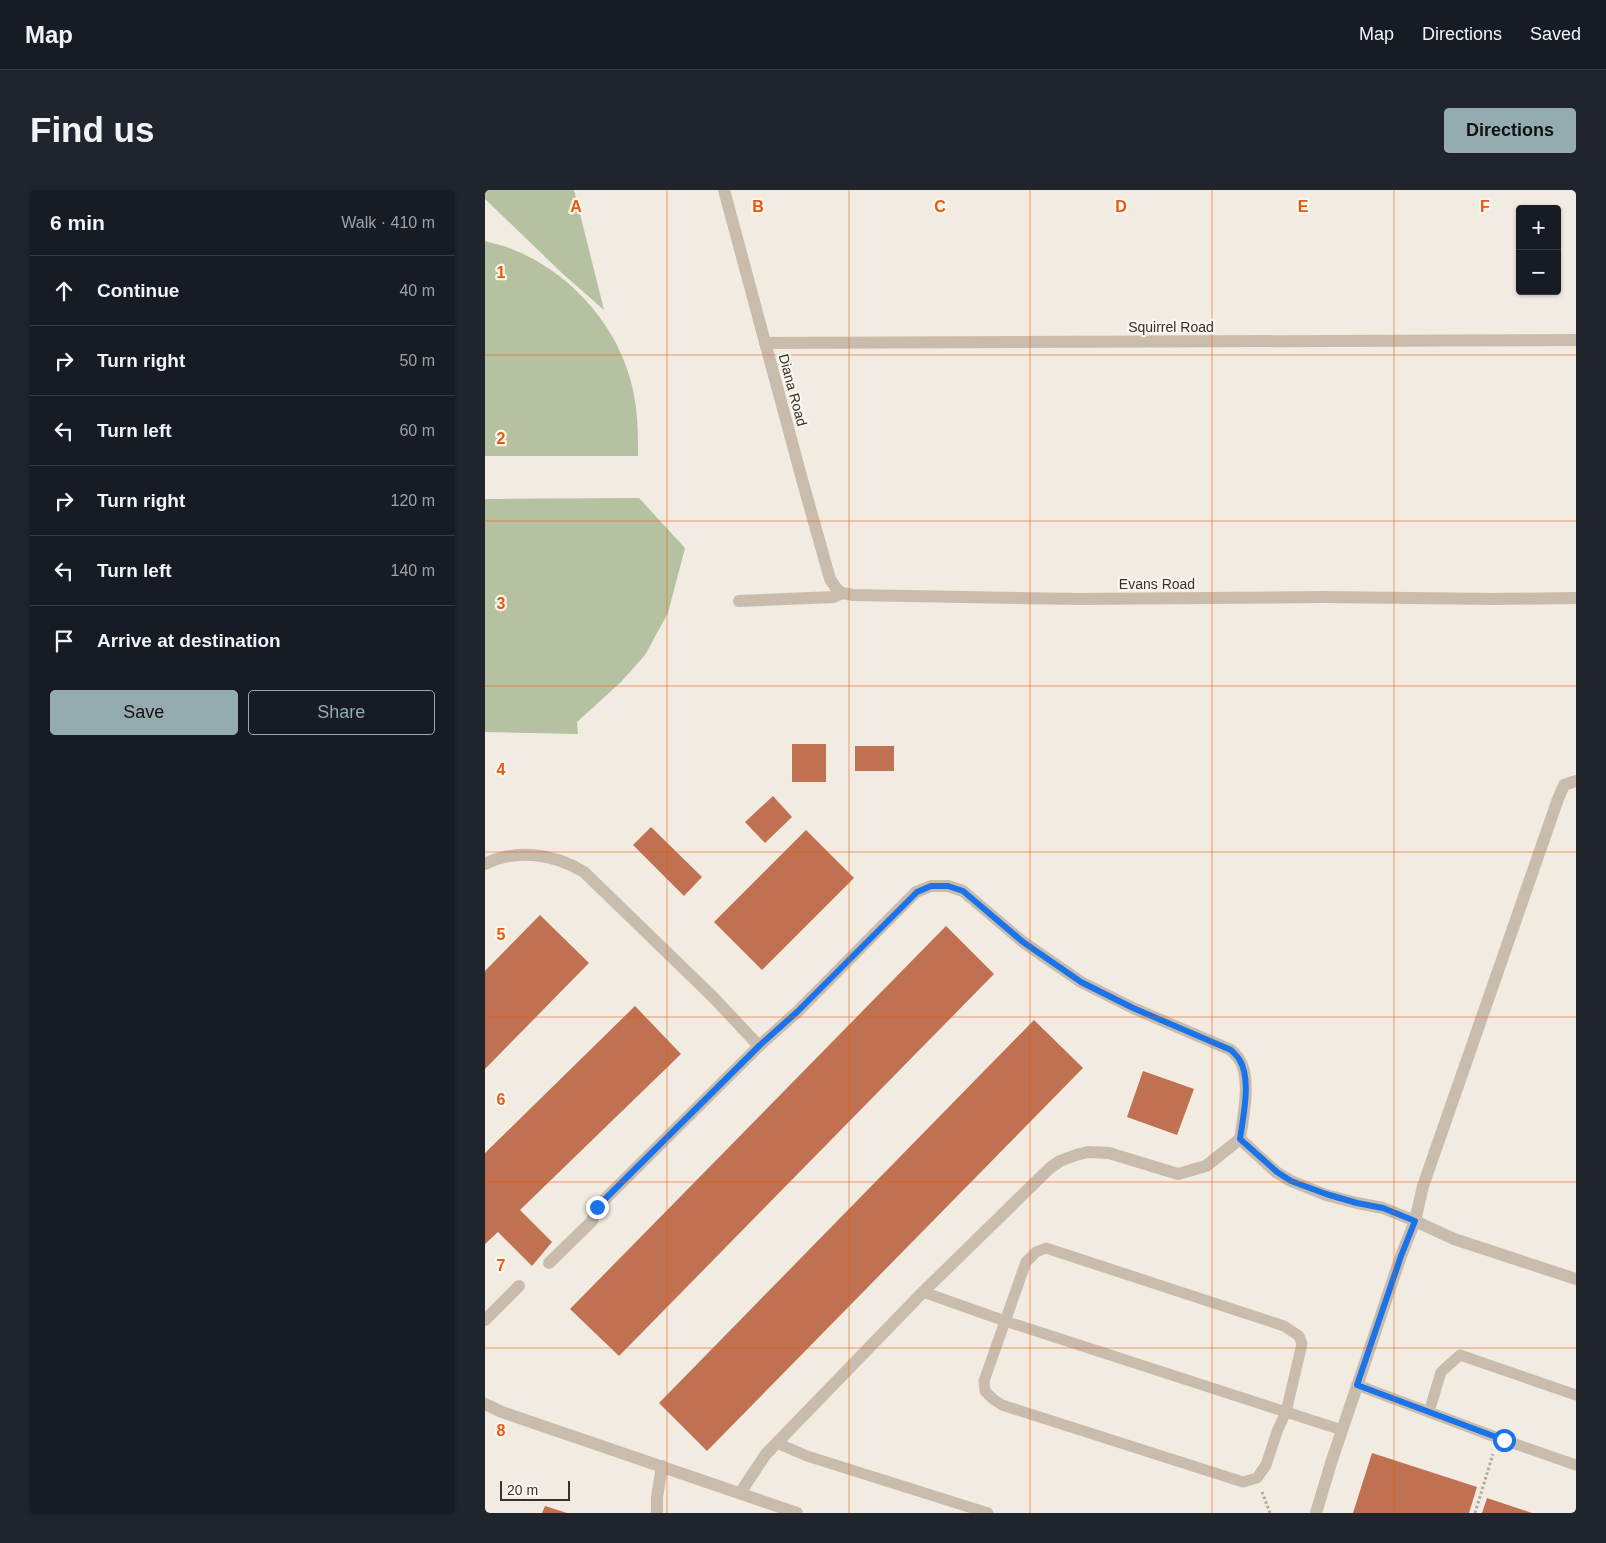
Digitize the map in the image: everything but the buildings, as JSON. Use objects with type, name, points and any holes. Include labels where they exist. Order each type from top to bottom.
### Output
[{"type":"street","name":"Diana Road","points":[[724,190],[803,483],[831,579],[836,588],[842,593]]},
{"type":"street","name":"Squirrel Road","points":[[765,342],[1576,340]]},
{"type":"street","name":"Evans Road","points":[[739,601],[834,597],[842,593],[853,595],[1059,599],[1576,598]]},
{"type":"street","points":[[1316,1513],[1357,1385],[1401,1256],[1415,1221],[1423,1186],[1558,799],[1564,785],[1576,781]]},
{"type":"street","points":[[485,864],[512,855],[541,855],[570,863],[584,872],[713,997],[759,1046]]},
{"type":"street","points":[[549,1264],[592,1221],[597,1207],[759,1046],[797,1012],[917,892],[931,886],[948,886],[963,891],[1023,942],[1081,982],[1133,1008],[1231,1050],[1240,1060],[1245,1075],[1240,1139],[1206,1166],[1178,1174],[1109,1153],[1088,1152],[1060,1161],[1050,1168],[923,1292],[765,1454],[740,1493]]},
{"type":"street","points":[[1240,1139],[1277,1172],[1291,1181],[1326,1194],[1383,1208],[1454,1239],[1576,1280]]},
{"type":"street","points":[[485,1320],[519,1286]]},
{"type":"street","points":[[485,1404],[502,1412],[797,1513]]},
{"type":"street","points":[[657,1513],[657,1497],[662,1466]]},
{"type":"lane","points":[[1046,1248],[1284,1326],[1299,1336],[1302,1344],[1286,1412],[1278,1429],[1267,1465],[1257,1478],[1243,1482],[1002,1405],[985,1391],[984,1381],[1026,1262],[1036,1252],[1046,1248]]},
{"type":"lane","points":[[923,1292],[1005,1321],[1342,1430]]},
{"type":"lane","points":[[1429,1412],[1441,1372],[1460,1355],[1576,1395]]},
{"type":"lane","points":[[1357,1385],[1498,1438],[1576,1464]]},
{"type":"lane","points":[[777,1443],[807,1456],[988,1513]]},
{"type":"path","points":[[1475,1513],[1498,1438]]},
{"type":"green space","points":[[485,190],[574,190],[604,310],[563,274],[485,199]]},
{"type":"green space","points":[[485,241],[511,249],[537,261],[579,293],[596,312],[611,334],[623,357],[631,382],[637,413],[638,456],[485,456]]},
{"type":"green space","points":[[639,498],[685,548],[668,613],[645,655],[621,682],[577,722],[578,734],[485,732],[485,499]]},
{"type":"route","points":[[597,1207],[917,892],[931,886],[948,886],[963,891],[1023,942],[1081,982],[1133,1008],[1231,1050],[1240,1060],[1245,1075],[1240,1139],[1277,1172],[1291,1181],[1326,1194],[1383,1208],[1415,1221],[1401,1256],[1357,1385],[1504,1440]]}]
